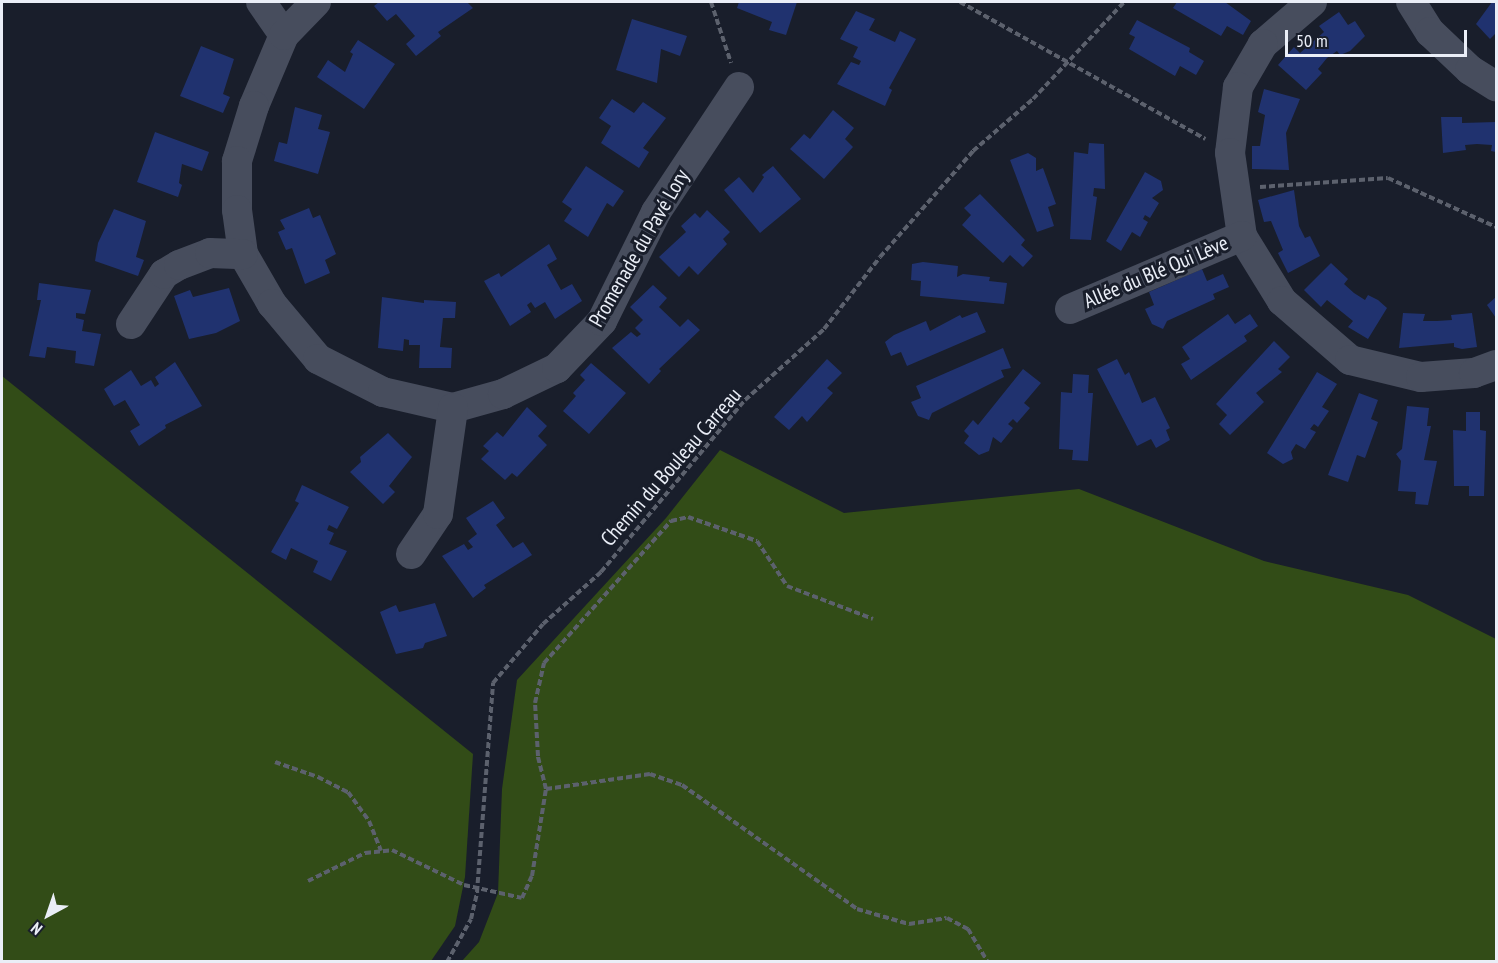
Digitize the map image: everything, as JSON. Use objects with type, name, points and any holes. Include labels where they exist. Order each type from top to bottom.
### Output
[{"type":"street","points":[[261,2],[284,35],[316,2]]},
{"type":"street","points":[[1312,2],[1263,44],[1238,87],[1230,153],[1232,189],[1242,236],[1282,301],[1350,360],[1421,376],[1474,373],[1497,365]]},
{"type":"street","points":[[1411,2],[1430,32],[1470,70],[1497,86]]},
{"type":"street","name":"Promenade du Pavé Lory","points":[[284,35],[254,106],[237,161],[237,210],[243,255],[272,304],[318,359],[383,392],[453,408],[502,394],[557,368],[602,321],[656,212],[739,87]]},
{"type":"street","name":"Allée du Blé Qui Lève","points":[[1070,309],[1242,236]]},
{"type":"street","points":[[131,324],[158,282],[171,270],[210,253],[243,255]]},
{"type":"street","points":[[411,554],[438,514],[453,408]]},
{"type":"path","points":[[711,2],[739,87]]},
{"type":"path","points":[[960,2],[1230,153]]},
{"type":"path","name":"Chemin du Bouleau Carreau","points":[[447,962],[471,919],[477,892],[493,683],[543,624],[601,572],[745,400],[824,329],[880,257],[973,151],[1069,63],[1124,2]]},
{"type":"path","points":[[1232,189],[1388,178],[1497,227]]},
{"type":"path","points":[[308,881],[365,853],[392,850],[464,885],[522,898],[532,876],[546,789],[538,756],[535,703],[544,663],[671,521],[688,517],[757,541],[787,586],[873,619]]},
{"type":"path","points":[[275,762],[318,777],[348,792],[369,821],[381,851]]},
{"type":"path","points":[[546,789],[650,774],[682,785],[857,909],[909,924],[947,918],[968,929],[988,962]]},
{"type":"green space","points":[[2,376],[473,754],[465,877],[455,926],[431,961],[2,961]]},
{"type":"green space","points":[[720,450],[844,513],[1079,489],[1264,561],[1408,595],[1496,639],[1496,961],[462,961],[479,942],[498,893],[502,789],[517,680],[666,518]]},
{"type":"building","points":[[379,2],[467,2],[473,8],[438,32],[441,36],[416,56],[406,44],[415,36],[396,14],[387,21],[374,6]]},
{"type":"building","points":[[739,2],[797,2],[786,35],[769,30],[772,22],[737,8]]},
{"type":"building","points":[[1177,2],[1225,2],[1251,21],[1243,35],[1227,26],[1221,36],[1173,8]]},
{"type":"building","points":[[1492,2],[1496,2],[1496,33],[1490,39],[1476,24]]},
{"type":"building","points":[[856,11],[875,19],[869,30],[895,42],[900,31],[916,39],[889,88],[892,90],[885,106],[837,84],[851,62],[859,65],[861,61],[853,57],[858,47],[840,39]]},
{"type":"building","points":[[1339,12],[1348,25],[1355,21],[1365,36],[1350,51],[1340,55],[1337,51],[1327,58],[1318,69],[1322,73],[1306,90],[1278,65],[1294,47],[1300,53],[1324,32],[1319,26]]},
{"type":"building","points":[[632,19],[687,36],[680,56],[661,49],[657,83],[616,70]]},
{"type":"building","points":[[1137,20],[1190,48],[1189,52],[1204,61],[1196,75],[1180,66],[1175,76],[1129,49],[1135,37],[1129,34]]},
{"type":"building","points":[[358,40],[395,64],[364,109],[317,77],[328,60],[345,72],[353,54],[350,52]]},
{"type":"building","points":[[201,46],[234,59],[223,94],[230,97],[223,113],[180,96]]},
{"type":"building","points":[[1264,89],[1300,99],[1286,133],[1289,170],[1252,169],[1252,146],[1260,146],[1265,115],[1258,112]]},
{"type":"building","points":[[612,99],[634,113],[643,102],[666,118],[643,148],[649,152],[639,168],[601,143],[611,126],[599,118]]},
{"type":"building","points":[[295,107],[322,115],[318,129],[330,132],[318,174],[274,161],[279,142],[287,144]]},
{"type":"building","points":[[833,110],[854,128],[845,139],[853,147],[824,179],[790,149],[804,134],[810,139]]},
{"type":"building","points":[[1441,117],[1462,117],[1462,123],[1496,122],[1496,152],[1491,151],[1492,145],[1477,144],[1465,145],[1466,150],[1443,153]]},
{"type":"building","points":[[155,132],[209,152],[202,171],[182,164],[179,183],[182,185],[178,197],[137,182]]},
{"type":"building","points":[[1089,143],[1104,144],[1105,189],[1094,188],[1093,196],[1097,197],[1091,240],[1070,239],[1074,152],[1088,154]]},
{"type":"building","points":[[1028,153],[1036,158],[1036,171],[1043,168],[1056,204],[1048,207],[1054,226],[1037,232],[1010,160]]},
{"type":"building","points":[[586,166],[624,191],[613,207],[607,203],[588,237],[564,221],[572,209],[562,202]]},
{"type":"building","points":[[773,166],[801,199],[760,233],[724,190],[739,177],[753,193],[764,177],[762,175]]},
{"type":"building","points":[[1145,172],[1161,181],[1163,190],[1152,198],[1159,203],[1150,218],[1145,215],[1143,219],[1148,222],[1140,237],[1132,232],[1121,251],[1106,241]]},
{"type":"building","points":[[1294,190],[1299,226],[1305,238],[1310,236],[1320,256],[1288,273],[1278,253],[1283,250],[1271,221],[1264,222],[1258,200]]},
{"type":"building","points":[[980,194],[1025,240],[1021,245],[1033,256],[1023,267],[1010,255],[1003,263],[962,225],[971,215],[964,208]]},
{"type":"building","points":[[309,208],[313,218],[320,215],[336,254],[325,260],[330,273],[305,284],[292,248],[286,250],[278,232],[285,229],[280,220]]},
{"type":"building","points":[[114,209],[146,221],[136,257],[144,260],[138,276],[95,261],[98,243]]},
{"type":"building","points":[[707,210],[730,232],[723,239],[727,244],[698,275],[689,266],[679,277],[659,257],[686,232],[681,226],[695,213],[700,218]]},
{"type":"building","points":[[549,244],[557,259],[547,265],[561,290],[572,284],[582,301],[555,319],[545,302],[535,308],[531,302],[527,305],[531,312],[510,326],[484,281],[499,273],[501,277]]},
{"type":"building","points":[[923,262],[958,266],[957,277],[963,274],[990,277],[989,281],[1007,283],[1004,304],[920,296],[921,281],[911,280],[912,264]]},
{"type":"building","points":[[1331,263],[1348,279],[1344,284],[1354,293],[1365,300],[1368,295],[1387,308],[1368,339],[1348,327],[1353,321],[1327,300],[1321,307],[1304,290]]},
{"type":"building","points":[[1202,269],[1207,281],[1223,274],[1229,287],[1213,294],[1215,299],[1167,321],[1163,329],[1152,324],[1145,309],[1154,305],[1149,292]]},
{"type":"building","points":[[39,283],[91,290],[85,314],[76,313],[76,318],[84,320],[82,331],[101,334],[94,366],[75,363],[76,351],[47,347],[45,358],[29,356],[41,300],[37,300]]},
{"type":"building","points":[[653,285],[667,298],[659,307],[680,327],[688,319],[700,330],[659,369],[661,371],[649,384],[612,348],[631,332],[637,337],[641,334],[635,328],[643,320],[630,307]]},
{"type":"building","points":[[229,288],[240,321],[216,333],[189,339],[174,296],[190,290],[193,297]]},
{"type":"building","points":[[382,297],[424,303],[424,300],[456,302],[455,318],[443,318],[440,347],[452,348],[451,368],[419,368],[420,345],[409,345],[409,340],[404,339],[403,351],[378,348]]},
{"type":"building","points":[[1496,297],[1496,318],[1487,305]]},
{"type":"building","points":[[977,312],[986,332],[907,366],[901,352],[891,356],[885,342],[894,335],[926,321],[930,331],[960,315],[962,318]]},
{"type":"building","points":[[1403,313],[1425,314],[1423,321],[1437,321],[1452,320],[1451,315],[1472,313],[1477,347],[1462,349],[1454,347],[1454,343],[1399,348]]},
{"type":"building","points":[[1228,314],[1235,324],[1250,314],[1258,326],[1244,336],[1247,341],[1191,380],[1181,364],[1190,359],[1182,347]]},
{"type":"building","points":[[1274,341],[1290,357],[1278,369],[1282,372],[1256,393],[1264,402],[1230,435],[1219,424],[1227,415],[1216,404]]},
{"type":"building","points":[[1003,348],[1011,368],[1001,370],[1004,377],[932,413],[929,420],[918,416],[911,402],[921,398],[916,386]]},
{"type":"building","points":[[827,359],[842,373],[827,388],[833,393],[807,422],[802,416],[789,430],[774,417]]},
{"type":"building","points":[[1117,359],[1125,375],[1129,372],[1142,403],[1155,397],[1170,428],[1166,430],[1170,440],[1156,448],[1151,439],[1137,446],[1097,369]]},
{"type":"building","points":[[175,362],[202,406],[165,425],[166,428],[139,446],[130,431],[140,425],[125,400],[114,406],[104,389],[131,370],[141,386],[151,380],[155,387],[159,384],[155,377]]},
{"type":"building","points":[[591,363],[626,393],[589,434],[563,411],[576,396],[573,393],[585,380],[580,375]]},
{"type":"building","points":[[1023,369],[1041,383],[1024,403],[1030,408],[1017,423],[1013,419],[1008,424],[1013,428],[1001,443],[993,437],[989,451],[979,455],[964,443],[969,436],[964,431],[973,420],[978,425]]},
{"type":"building","points":[[1317,372],[1337,384],[1322,407],[1329,411],[1318,427],[1314,424],[1310,429],[1316,432],[1305,449],[1296,444],[1291,452],[1293,459],[1283,464],[1267,453]]},
{"type":"building","points":[[1073,374],[1089,375],[1088,393],[1093,393],[1088,461],[1072,460],[1073,450],[1059,449],[1061,392],[1072,393]]},
{"type":"building","points":[[1359,393],[1378,400],[1371,419],[1378,422],[1365,458],[1357,455],[1348,482],[1328,475]]},
{"type":"building","points":[[1407,406],[1429,408],[1427,426],[1431,426],[1424,460],[1437,461],[1428,505],[1415,504],[1416,492],[1398,491],[1401,461],[1396,454],[1402,449]]},
{"type":"building","points":[[527,407],[547,426],[538,436],[547,445],[517,477],[512,473],[505,480],[481,459],[489,451],[483,446],[497,432],[503,437]]},
{"type":"building","points":[[1466,412],[1480,412],[1480,430],[1486,431],[1484,496],[1469,496],[1469,486],[1454,486],[1453,430],[1466,431]]},
{"type":"building","points":[[388,433],[412,457],[389,486],[395,492],[383,504],[350,472],[361,462],[360,457]]},
{"type":"building","points":[[302,485],[349,507],[337,529],[329,525],[327,530],[334,533],[329,544],[347,551],[331,581],[313,572],[318,561],[291,548],[286,560],[271,552],[299,503],[295,501]]},
{"type":"building","points":[[493,501],[505,518],[496,525],[513,548],[523,542],[532,555],[484,585],[486,588],[473,598],[442,556],[464,544],[468,550],[473,547],[468,541],[477,534],[466,518]]},
{"type":"building","points":[[435,603],[447,636],[425,643],[423,648],[396,654],[380,612],[396,605],[399,612]]}]
